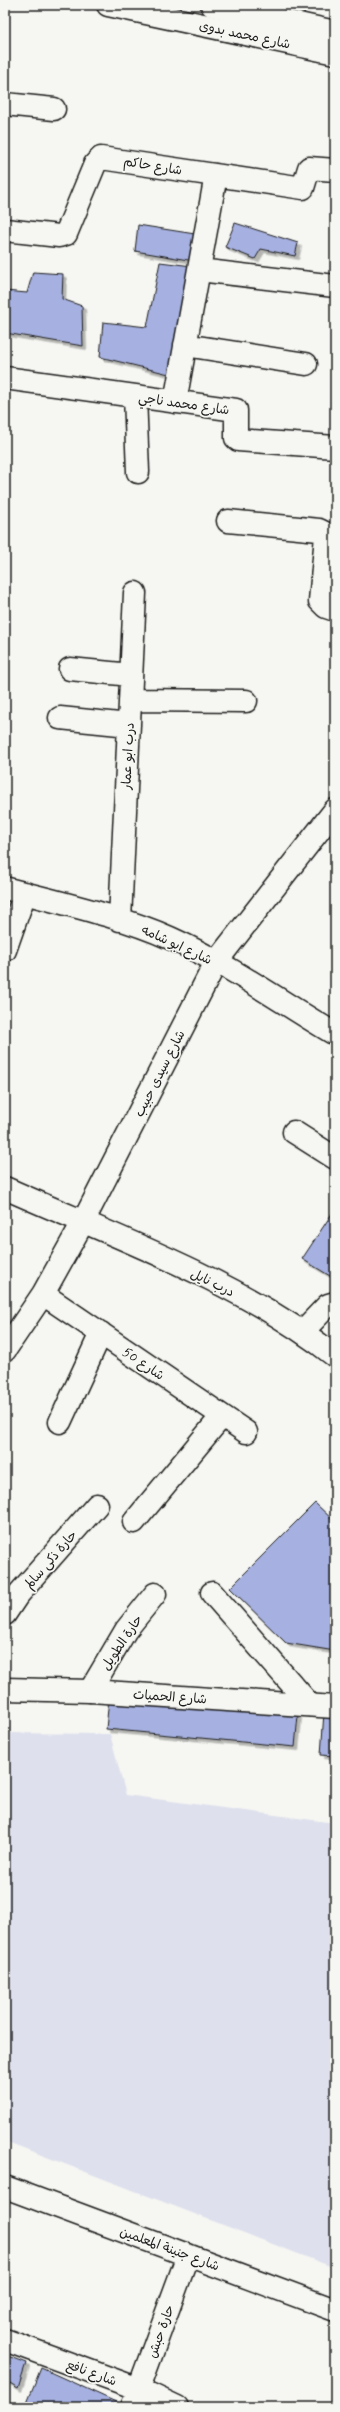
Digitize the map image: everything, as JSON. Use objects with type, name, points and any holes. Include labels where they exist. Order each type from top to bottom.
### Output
[{"type":"street","name":"شارع محمد بدوى","points":[[108,5],[335,53]]},
{"type":"street","points":[[212,5],[335,32]]},
{"type":"street","points":[[5,104],[54,109]]},
{"type":"street","name":"شارع حاكم","points":[[5,230],[59,236],[66,234],[95,164],[101,158],[303,188],[309,168],[335,170]]},
{"type":"street","points":[[175,402],[216,175]]},
{"type":"street","points":[[199,270],[335,286]]},
{"type":"street","points":[[185,345],[306,364]]},
{"type":"street","name":"شارع محمد ناجي","points":[[5,378],[236,410],[236,438],[238,440],[335,448]]},
{"type":"street","points":[[135,396],[138,472]]},
{"type":"street","points":[[228,521],[319,530],[325,533],[326,536],[320,601],[326,607],[335,610]]},
{"type":"street","name":"درب ابو عمار","points":[[120,920],[135,593]]},
{"type":"street","points":[[70,669],[131,675]]},
{"type":"street","points":[[130,700],[246,701]]},
{"type":"street","points":[[60,718],[129,725]]},
{"type":"street","name":"شارع سيدى حبيب","points":[[5,1350],[43,1294],[83,1222],[216,962],[335,810]]},
{"type":"street","points":[[5,950],[15,890]]},
{"type":"street","name":"شارع ابو شامه","points":[[15,890],[120,920],[169,938],[216,962],[335,1034]]},
{"type":"street","points":[[294,1132],[335,1158]]},
{"type":"street","name":"درب نايل","points":[[5,1188],[215,1282],[302,1332],[335,1356]]},
{"type":"street","name":"شارع 50","points":[[43,1294],[246,1432]]},
{"type":"street","points":[[302,1332],[328,1305],[335,1303]]},
{"type":"street","points":[[60,1422],[101,1333]]},
{"type":"street","points":[[134,1522],[222,1416]]},
{"type":"street","name":"حارة ذكى سالم","points":[[5,1614],[18,1596],[97,1505]]},
{"type":"street","points":[[212,1593],[310,1705]]},
{"type":"street","name":"حارة الطويل","points":[[90,1691],[122,1636],[155,1594]]},
{"type":"street","name":"شارع الحميات","points":[[5,1689],[90,1691],[335,1706]]},
{"type":"street","name":"شارع جنينة المعلمين","points":[[5,2187],[335,2310]]},
{"type":"street","name":"حارة حبش","points":[[135,2398],[188,2255]]},
{"type":"street","name":"شارع نافع","points":[[5,2340],[135,2398],[177,2407]]},
{"type":"shaded area","points":[[5,1733],[110,1734],[126,1795],[335,1823],[335,2268],[5,2141]]},
{"type":"building","points":[[235,223],[298,243],[295,256],[261,249],[255,259],[225,247]]},
{"type":"building","points":[[138,225],[195,234],[194,261],[135,251]]},
{"type":"building","points":[[160,262],[192,266],[173,375],[100,357],[103,322],[147,327]]},
{"type":"building","points":[[33,272],[63,274],[62,299],[82,306],[83,346],[5,333],[5,291],[27,293]]},
{"type":"building","points":[[335,1209],[335,1279],[302,1259]]},
{"type":"building","points":[[315,1503],[335,1522],[335,1651],[286,1643],[230,1588]]},
{"type":"building","points":[[109,1698],[298,1715],[295,1747],[106,1729]]},
{"type":"building","points":[[324,1712],[335,1712],[335,1756],[321,1755]]},
{"type":"building","points":[[5,2355],[26,2363],[18,2388],[5,2380]]},
{"type":"building","points":[[41,2368],[118,2403],[117,2407],[25,2407]]}]
